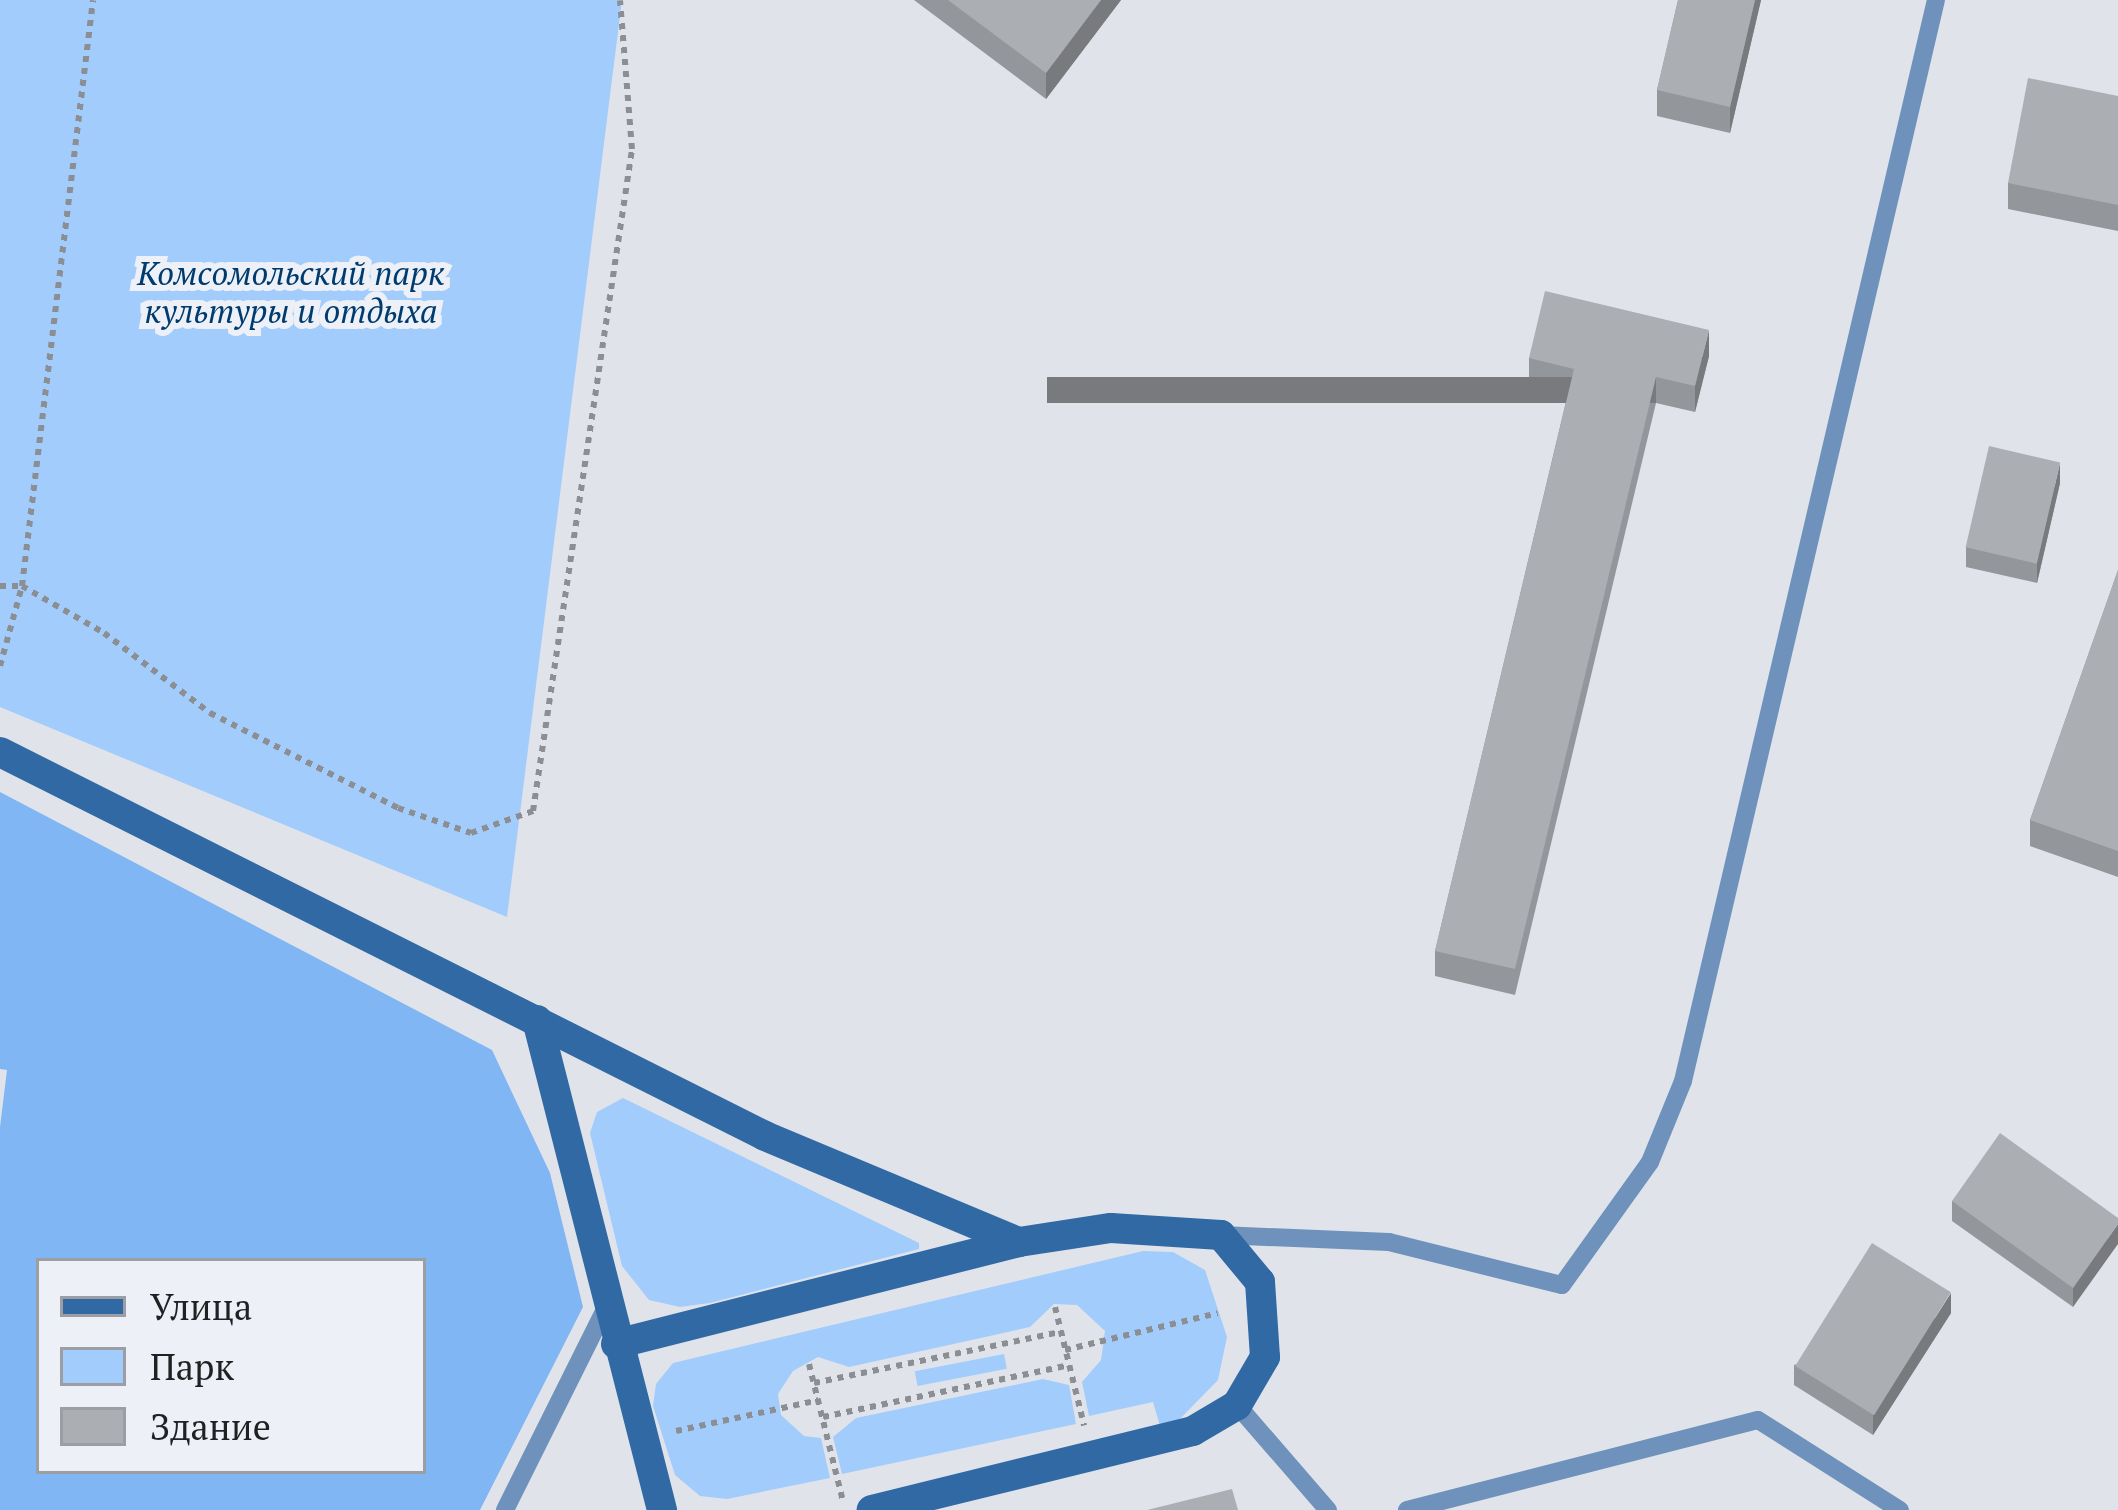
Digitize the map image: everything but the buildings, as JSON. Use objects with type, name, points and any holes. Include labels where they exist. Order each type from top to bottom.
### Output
[{"type":"street","points":[[0,752],[842,1172],[1019,1242]]},
{"type":"street","points":[[537,1020],[662,1510]]},
{"type":"street","points":[[616,1344],[1019,1242],[1111,1228],[1221,1234],[1264,1298],[1265,1357],[1237,1405],[1193,1431],[872,1510]]},
{"type":"lane","points":[[1221,1234],[1389,1242],[1562,1285],[1650,1162],[1683,1081],[1936,0]]},
{"type":"lane","points":[[505,1510],[607,1306]]},
{"type":"lane","points":[[1237,1405],[1328,1510]]},
{"type":"lane","points":[[1407,1510],[1758,1420],[1900,1510]]},
{"type":"path","points":[[0,666],[22,586],[92,0]]},
{"type":"path","points":[[0,586],[22,586],[104,633],[210,713],[398,808],[471,833],[533,811],[632,149],[620,0]]},
{"type":"path","points":[[1055,1307],[1091,1456]]},
{"type":"path","points":[[1065,1350],[1218,1313]]},
{"type":"path","points":[[814,1383],[1061,1332]]},
{"type":"path","points":[[809,1364],[845,1510]]},
{"type":"path","points":[[823,1417],[1069,1365]]},
{"type":"path","points":[[667,1433],[819,1400]]},
{"type":"green space","name":"Комсомольский парк культуры и отдыха","points":[[0,0],[622,0],[507,917],[0,707]]},
{"type":"green space","points":[[623,1098],[919,1243],[919,1249],[710,1303],[680,1307],[649,1300],[622,1266],[590,1133],[597,1112]]},
{"type":"green space","points":[[1143,1251],[1173,1252],[1205,1270],[1227,1337],[1218,1380],[1176,1423],[1160,1426],[1153,1402],[1089,1416],[1082,1382],[1101,1360],[1105,1331],[1077,1305],[1054,1304],[1030,1327],[849,1367],[818,1357],[793,1371],[778,1394],[781,1415],[804,1436],[821,1438],[830,1478],[727,1499],[700,1496],[675,1475],[653,1406],[656,1384],[673,1363]]},
{"type":"green space","points":[[1004,1354],[1007,1369],[918,1386],[915,1371]]},
{"type":"green space","points":[[1043,1379],[1069,1385],[1076,1424],[842,1474],[833,1437],[856,1418]]},
{"type":"shaded area","points":[[0,792],[492,1050],[550,1173],[583,1307],[480,1510],[0,1510],[0,1127],[7,1070],[0,1069]]}]
